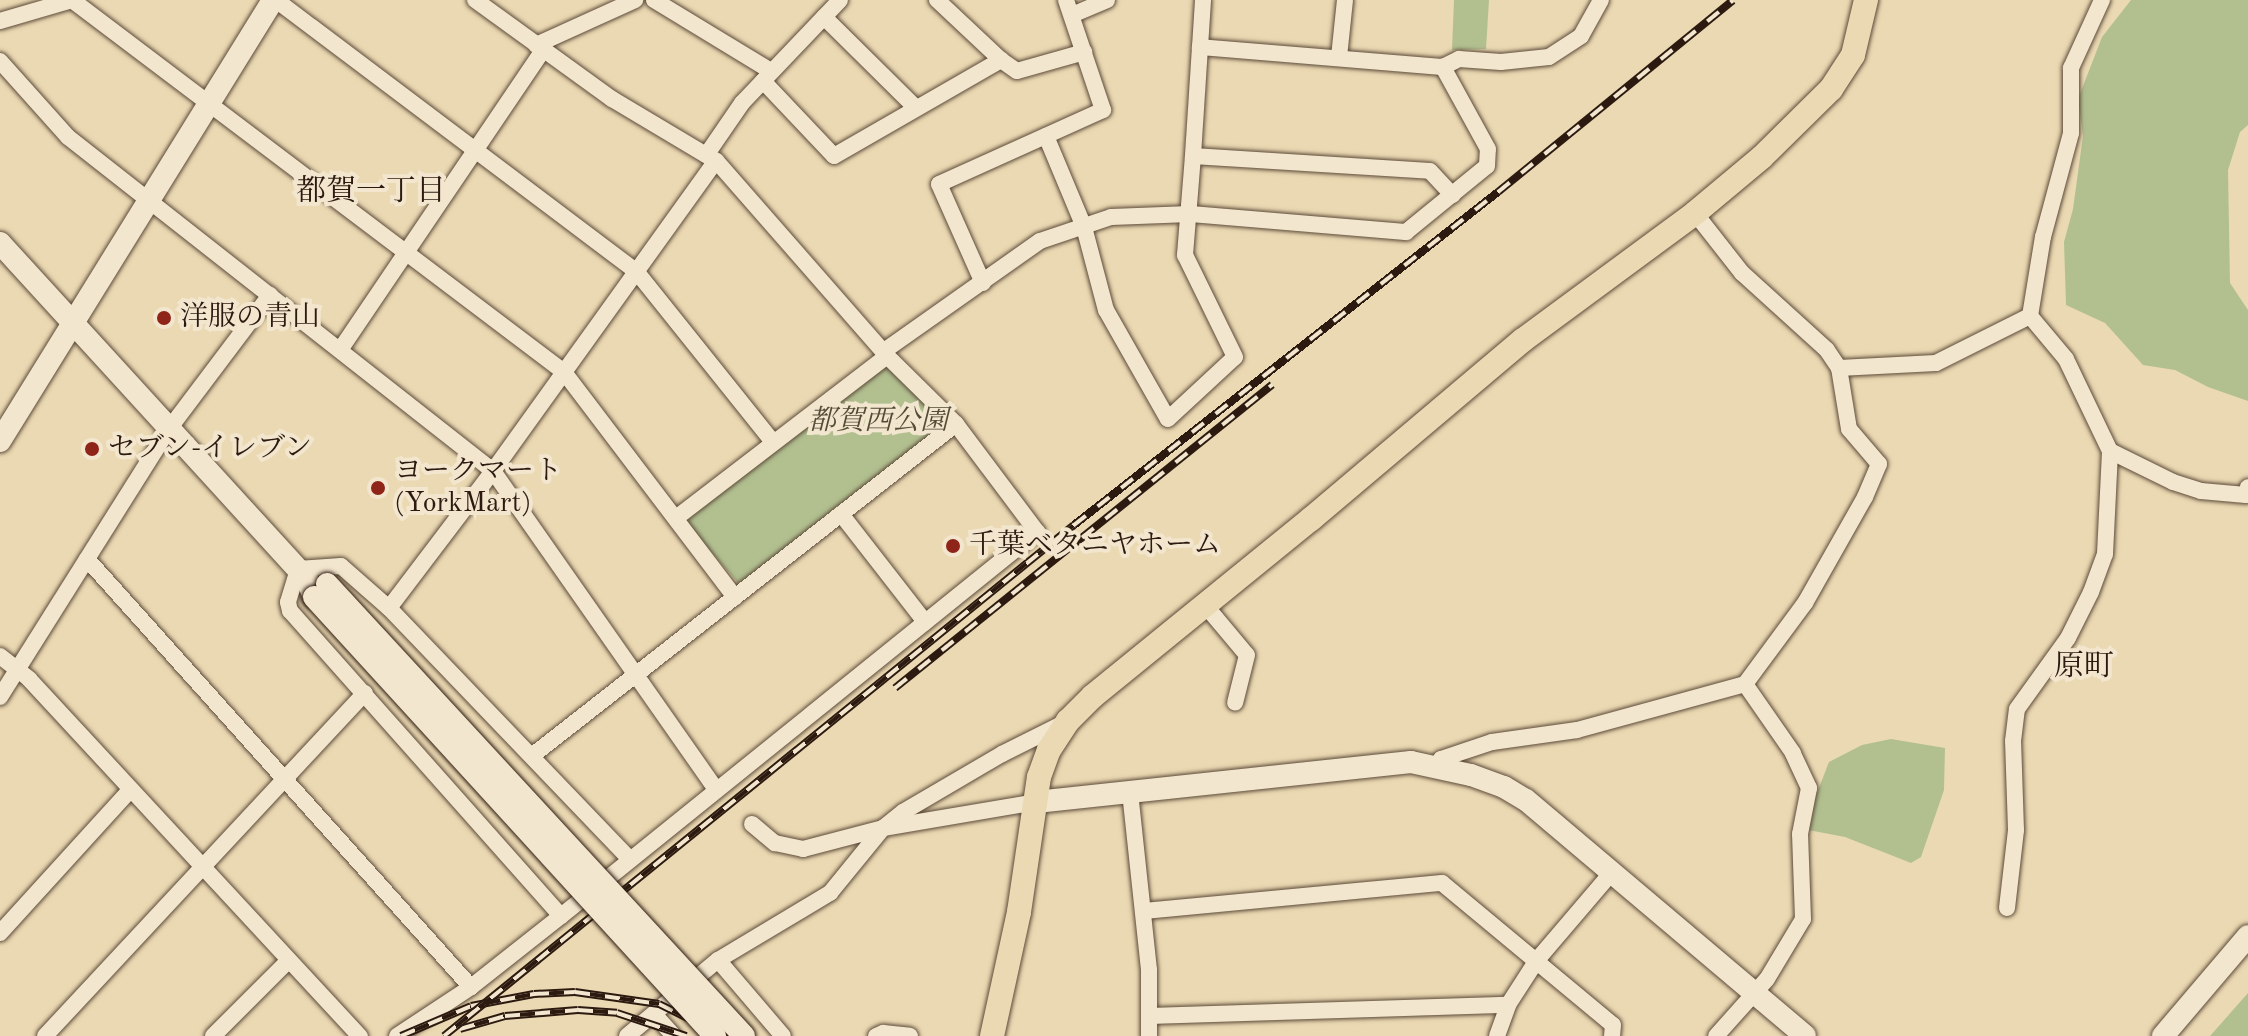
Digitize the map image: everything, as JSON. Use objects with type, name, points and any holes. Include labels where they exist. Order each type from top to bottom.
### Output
[{"type":"main road","points":[[992,1036],[1019,912],[1039,777],[1049,750],[1068,721],[1093,696],[1523,340],[1695,213],[1771,149],[1831,89],[1853,55],[1866,0]]},
{"type":"street","points":[[0,21],[72,0],[564,372],[735,597]]},
{"type":"street","points":[[0,441],[274,0],[636,271],[773,442]]},
{"type":"street","points":[[340,350],[476,151],[540,47],[635,0]]},
{"type":"street","points":[[654,0],[767,76],[834,156],[1001,60]]},
{"type":"street","points":[[389,608],[493,471],[636,271],[767,76],[840,0]]},
{"type":"street","points":[[937,0],[1017,71],[1084,52]]},
{"type":"street","points":[[983,283],[939,184],[1103,110],[1069,8],[1107,0]]},
{"type":"street","points":[[1046,136],[1084,227],[1106,310],[1168,419],[1235,357],[1185,255],[1203,0]]},
{"type":"street","points":[[1339,57],[1345,0]]},
{"type":"street","points":[[1200,47],[1443,67],[1459,59],[1501,62],[1549,57],[1581,36],[1601,0]]},
{"type":"street","points":[[2007,908],[2016,830],[2013,741],[2017,709],[2068,638],[2105,554],[2110,451],[2066,359],[2030,316],[2043,237],[2071,133],[2071,68],[2102,0]]},
{"type":"street","points":[[397,1036],[471,987],[1037,532],[956,424],[885,353],[711,158],[612,99],[484,3]]},
{"type":"street","points":[[824,17],[915,107]]},
{"type":"street","points":[[0,61],[68,137],[493,471],[716,790]]},
{"type":"street","points":[[676,518],[885,353],[1040,241],[1111,217],[1190,214],[1406,232],[1487,166],[1488,149],[1443,67]]},
{"type":"street","points":[[1193,156],[1430,171],[1452,195]]},
{"type":"street","points":[[1437,766],[1441,759],[1492,742],[1577,730],[1745,684],[1805,603],[1865,497],[1879,464],[1849,429],[1839,368],[1827,350],[1742,273],[1695,213]]},
{"type":"street","points":[[0,243],[312,582],[744,1036]]},
{"type":"street","points":[[0,697],[169,429],[270,295]]},
{"type":"street","points":[[1839,368],[1936,363],[2030,316]]},
{"type":"street","points":[[533,755],[956,424]]},
{"type":"street","points":[[2110,451],[2173,482],[2201,491],[2247,493]]},
{"type":"street","points":[[841,514],[925,622]]},
{"type":"street","points":[[87,559],[471,987]]},
{"type":"street","points":[[561,916],[290,611],[288,602],[312,582],[341,566],[389,608],[630,859]]},
{"type":"street","points":[[312,582],[715,1036]]},
{"type":"street","points":[[1205,605],[1247,655],[1235,703]]},
{"type":"street","points":[[0,656],[18,668],[360,1036]]},
{"type":"street","points":[[1716,1036],[1767,979],[1803,919],[1800,834],[1809,788],[1793,753],[1745,684]]},
{"type":"street","points":[[45,1036],[365,693]]},
{"type":"street","points":[[627,1036],[718,960],[830,893],[883,828],[930,794],[1068,721]]},
{"type":"street","points":[[752,824],[775,843],[803,849],[883,828],[1036,802],[1371,765],[1411,762],[1437,766],[1515,793],[1613,871],[1805,1036]]},
{"type":"street","points":[[0,933],[130,790]]},
{"type":"street","points":[[1130,792],[1144,911],[1149,1036]]},
{"type":"street","points":[[1497,1036],[1508,1005],[1537,960],[1613,871]]},
{"type":"street","points":[[1144,911],[1442,883],[1613,1025],[1612,1036]]},
{"type":"street","points":[[2163,1036],[2248,936]]},
{"type":"street","points":[[718,960],[783,1036]]},
{"type":"street","points":[[213,1036],[288,961]]},
{"type":"street","points":[[1149,1016],[1508,1005]]},
{"type":"street","points":[[655,1015],[674,1036]]},
{"type":"street","points":[[876,1036],[883,1033],[910,1036]]},
{"type":"green space","points":[[1454,0],[1489,0],[1486,49],[1452,50]]},
{"type":"green space","points":[[2131,0],[2248,0],[2248,125],[2240,132],[2228,170],[2230,283],[2248,310],[2248,401],[2208,387],[2175,370],[2143,365],[2105,323],[2066,305],[2064,242],[2073,209],[2083,136],[2078,99],[2102,37]]},
{"type":"green space","name":"都賀西公園","points":[[880,367],[891,368],[946,424],[739,584],[688,525],[690,515]]},
{"type":"green space","points":[[1891,739],[1945,748],[1944,790],[1921,857],[1911,863],[1845,837],[1803,829],[1829,762],[1862,745]]},
{"type":"green space","points":[[2248,993],[2248,1036],[2210,1036]]},
{"type":"railway","points":[[444,1036],[1074,525],[1498,192],[1733,0]]},
{"type":"railway","points":[[895,688],[1272,385]]},
{"type":"railway","points":[[401,1036],[471,1006],[534,994],[575,992],[659,1004],[724,1036]]},
{"type":"railway","points":[[460,1029],[505,1016],[578,1010],[617,1013],[686,1036]]},
{"type":"place","name":"洋服の青山","points":[[164,318]]},
{"type":"place","name":"セブン-イレブン","points":[[92,449]]},
{"type":"place","name":"ヨークマート (YorkMart)","points":[[378,488]]},
{"type":"place","name":"千葉ベタニヤホーム","points":[[953,546]]},
{"type":"district","name":"都賀一丁目","points":[[371,192]]},
{"type":"district","name":"原町","points":[[2084,667]]}]
